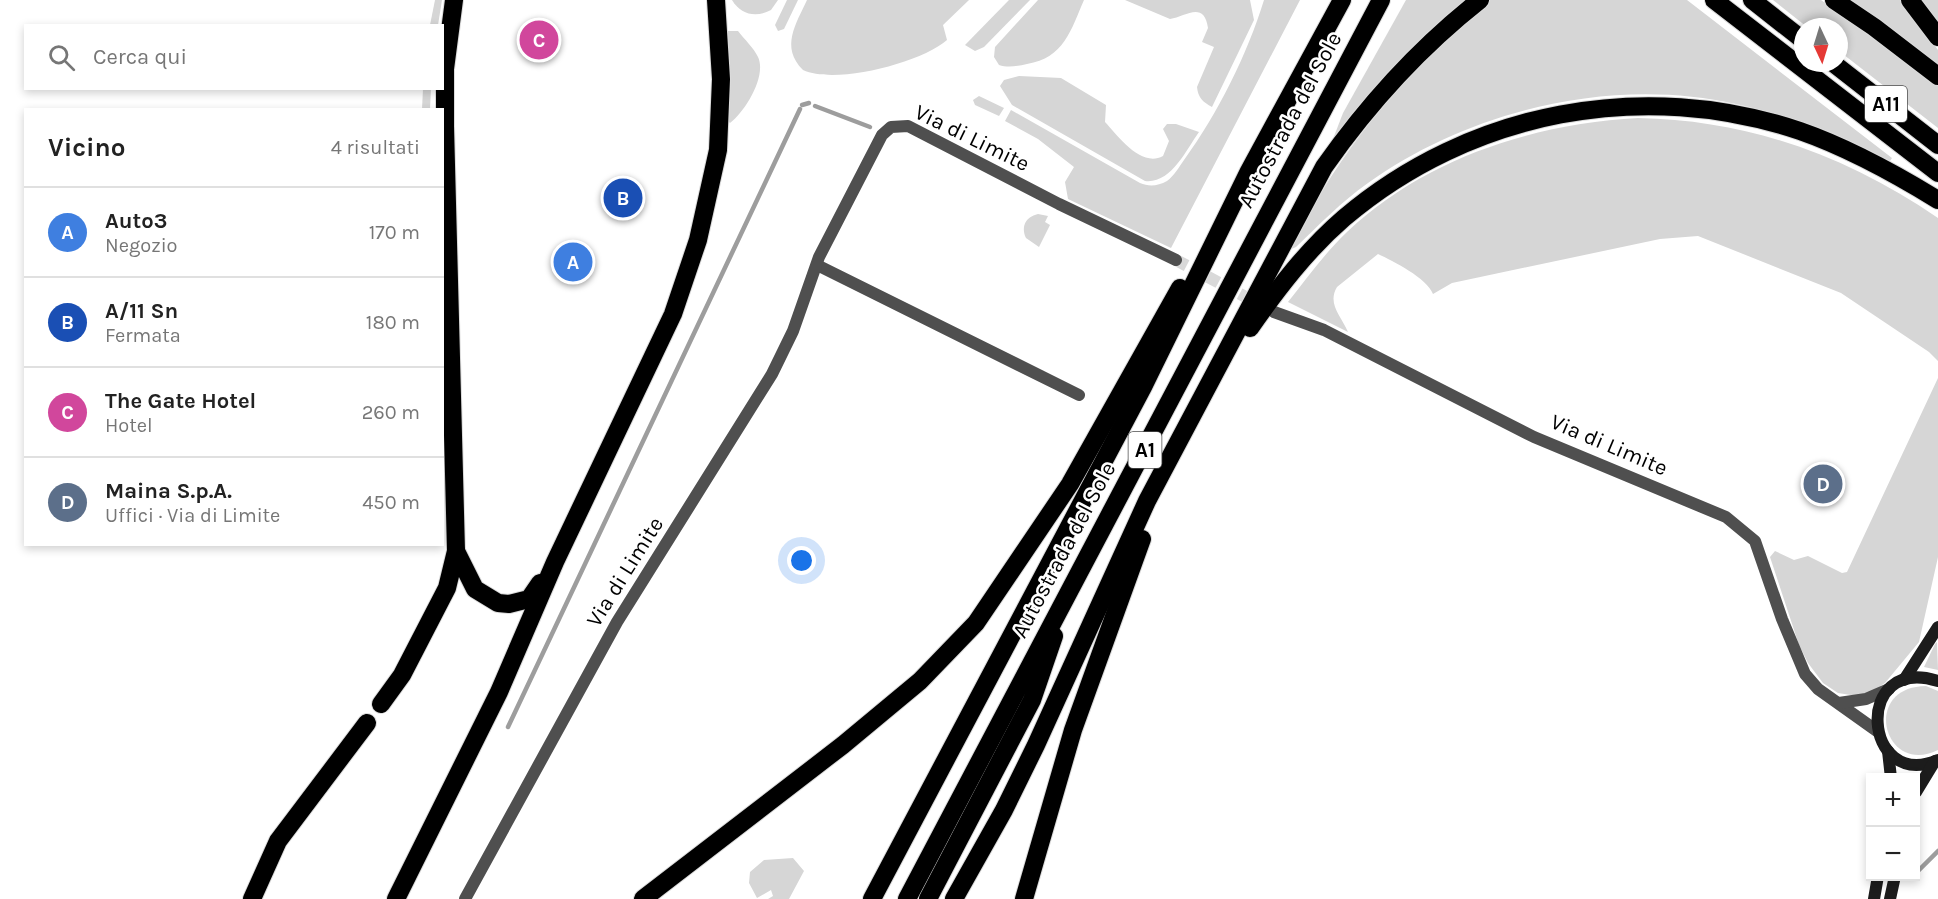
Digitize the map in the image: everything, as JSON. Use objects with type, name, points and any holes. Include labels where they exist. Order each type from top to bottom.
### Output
[{"type":"highway","points":[[381,704],[402,675],[447,588],[456,551],[445,126],[445,69],[454,0]]},
{"type":"highway","points":[[396,899],[499,692],[555,562],[673,314],[698,240],[718,150],[721,79],[716,0]]},
{"type":"highway","points":[[1311,55],[1337,0]]},
{"type":"highway","name":"Autostrada del Sole","points":[[872,899],[1143,387],[1249,171],[1342,0]]},
{"type":"highway","name":"Autostrada del Sole","points":[[907,899],[1381,0]]},
{"type":"highway","points":[[954,899],[1004,810],[1147,501],[1215,376],[1307,197],[1355,123],[1393,78],[1445,28],[1480,0]]},
{"type":"highway","name":"A11","points":[[1714,0],[1938,173]]},
{"type":"highway","points":[[1752,0],[1794,33]]},
{"type":"highway","points":[[1834,0],[1874,27],[1938,76]]},
{"type":"highway","points":[[1910,0],[1938,37]]},
{"type":"highway","name":"A11","points":[[1845,72],[1938,145]]},
{"type":"highway","points":[[1215,376],[1284,280],[1343,219],[1379,190],[1443,152],[1519,123],[1621,106],[1695,108],[1730,113],[1800,131],[1837,145],[1938,200]]},
{"type":"highway","points":[[643,899],[843,745],[920,681],[976,623],[1070,484],[1143,351],[1249,171]]},
{"type":"highway","points":[[1024,899],[1089,680],[1170,461]]},
{"type":"highway","points":[[456,551],[475,589],[488,599],[509,604],[529,598],[555,562]]},
{"type":"highway","points":[[928,899],[1032,700],[1070,590]]},
{"type":"highway","points":[[252,899],[278,841],[368,723]]},
{"type":"main road","points":[[1904,680],[1938,627]]},
{"type":"main road","points":[[1891,773],[1888,751],[1877,731],[1876,717],[1879,704],[1889,689],[1904,680],[1922,677],[1938,681]]},
{"type":"main road","points":[[1888,751],[1910,763],[1936,760]]},
{"type":"main road","points":[[1920,786],[1936,760]]},
{"type":"main road","points":[[1874,899],[1877,881]]},
{"type":"main road","points":[[1890,899],[1894,881]]},
{"type":"street","name":"Via di Limite","points":[[465,899],[617,622],[772,374],[793,331],[817,265],[882,135],[891,127],[908,126],[1059,204],[1176,260]]},
{"type":"street","points":[[817,265],[1079,395]]},
{"type":"street","name":"Via di Limite","points":[[1274,312],[1324,330],[1534,437],[1726,517],[1755,541],[1782,620],[1805,674],[1818,689],[1877,731]]},
{"type":"street","points":[[1839,703],[1866,699],[1889,689]]},
{"type":"street","points":[[1895,881],[1897,899]]},
{"type":"shaded area","points":[[435,0],[442,0],[438,24],[430,24]]},
{"type":"shaded area","points":[[732,0],[778,0],[771,10],[760,14],[749,14],[740,9]]},
{"type":"shaded area","points":[[787,0],[798,0],[784,29],[778,31],[775,25]]},
{"type":"shaded area","points":[[807,0],[969,0],[943,25],[947,40],[935,49],[898,64],[835,75],[803,70],[792,53],[792,35]]},
{"type":"shaded area","points":[[1009,0],[1030,0],[984,47],[975,51],[965,45]]},
{"type":"shaded area","points":[[1038,0],[1084,0],[1070,32],[1050,56],[1040,61],[1009,67],[999,65],[994,57],[995,47]]},
{"type":"shaded area","points":[[1125,0],[1250,0],[1254,20],[1212,107],[1198,94],[1197,87],[1214,47],[1202,42],[1208,28],[1202,14],[1193,12],[1170,19]]},
{"type":"shaded area","points":[[1264,0],[1300,0],[1171,248],[1068,199],[1065,182],[1074,167],[1038,139],[1005,121],[1011,110],[1140,183],[1157,185],[1164,183],[1170,179],[1197,142],[1220,103],[1249,42]]},
{"type":"shaded area","points":[[1406,0],[1473,0],[1328,152],[1343,113]]},
{"type":"shaded area","points":[[1490,0],[1687,0],[1892,158],[1890,161],[1815,128],[1736,104],[1689,96],[1641,94],[1592,97],[1544,106],[1497,119],[1451,136],[1408,157],[1358,190],[1296,247],[1289,250],[1331,177],[1371,122],[1415,71]]},
{"type":"shaded area","points":[[1773,0],[1821,0],[1845,18],[1796,18]]},
{"type":"shaded area","points":[[1848,0],[1900,0],[1938,50],[1938,68]]},
{"type":"shaded area","points":[[1918,0],[1938,0],[1938,27]]},
{"type":"shaded area","points":[[1848,20],[1938,86],[1938,128],[1848,58]]},
{"type":"shaded area","points":[[728,31],[738,31],[758,57],[760,65],[760,74],[753,93],[742,111],[730,123],[728,121]]},
{"type":"shaded area","points":[[1019,76],[1061,78],[1106,105],[1105,122],[1123,142],[1146,158],[1155,159],[1163,156],[1169,141],[1163,129],[1167,124],[1176,124],[1199,132],[1170,172],[1163,177],[1145,181],[1012,105],[1000,86],[1004,80]]},
{"type":"shaded area","points":[[423,90],[431,90],[430,108],[422,108]]},
{"type":"shaded area","points":[[979,96],[1004,108],[999,116],[975,105],[973,100]]},
{"type":"shaded area","points":[[1638,118],[1679,120],[1719,126],[1758,134],[1796,146],[1868,176],[1938,218],[1938,361],[1929,352],[1841,293],[1698,236],[1660,239],[1452,283],[1433,294],[1417,276],[1378,254],[1337,287],[1334,293],[1336,310],[1348,332],[1288,302],[1347,232],[1378,206],[1411,184],[1446,165],[1520,137],[1559,128]]},
{"type":"shaded area","points":[[1038,214],[1048,216],[1045,222],[1050,225],[1039,247],[1026,238],[1024,230],[1027,220]]},
{"type":"shaded area","points":[[1938,378],[1938,557],[1919,642],[1885,683],[1873,691],[1857,696],[1838,693],[1823,683],[1808,663],[1799,645],[1770,557],[1775,551],[1794,560],[1808,556],[1842,573],[1847,572]]},
{"type":"shaded area","points":[[1937,642],[1938,670],[1924,667],[1935,644]]},
{"type":"shaded area","points":[[1926,686],[1938,691],[1938,750],[1919,755],[1904,752],[1893,742],[1887,728],[1887,714],[1892,700],[1905,690]]},
{"type":"shaded area","points":[[793,858],[804,871],[789,899],[768,899],[773,896],[771,890],[757,898],[749,883],[750,872],[764,860]]},
{"type":"waterway","points":[[802,105],[809,103]]},
{"type":"waterway","points":[[815,106],[870,127]]},
{"type":"waterway","points":[[508,727],[800,109]]},
{"type":"waterway","points":[[1920,869],[1938,851]]},
{"type":"tunnel","points":[[1176,260],[1259,304]]},
{"type":"place","name":"The Gate Hotel","points":[[539,40]]},
{"type":"place","name":"A/11 Sn","points":[[623,198]]},
{"type":"place","name":"Auto3","points":[[573,262]]},
{"type":"place","name":"Maina S.p.A.","points":[[1823,484]]}]
